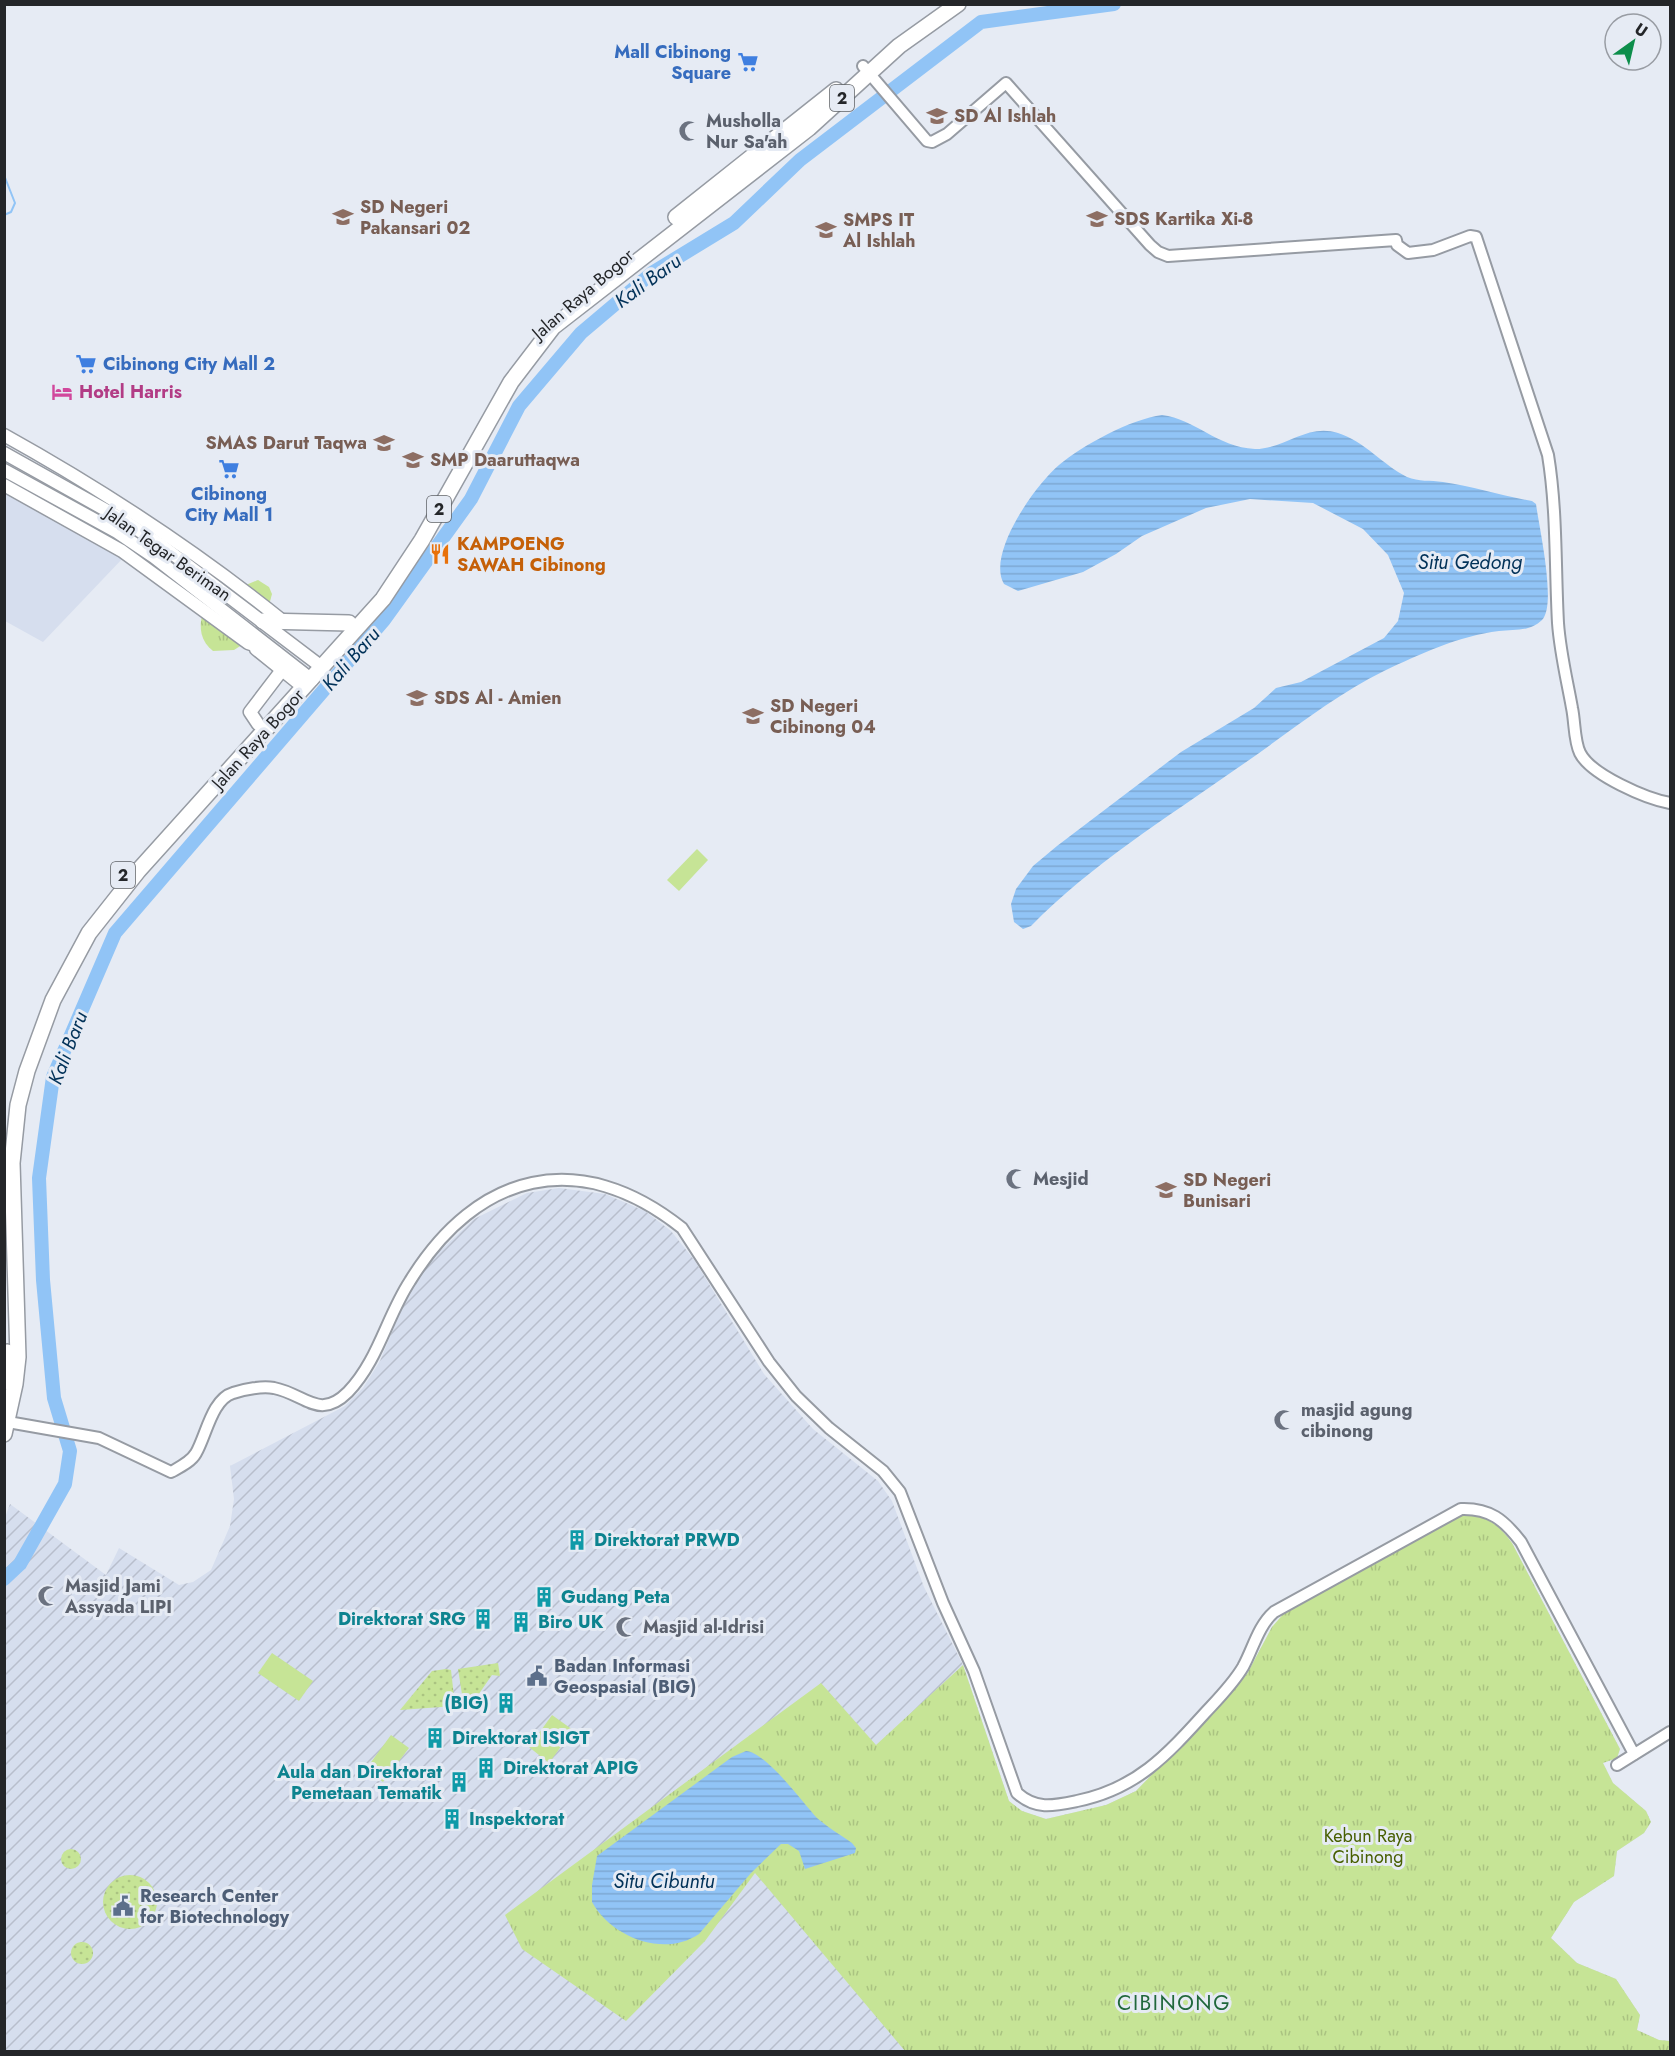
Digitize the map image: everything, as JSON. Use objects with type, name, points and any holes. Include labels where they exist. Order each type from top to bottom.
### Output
[{"type":"highway","name":"Jalan Raya Bogor","points":[[319,664],[394,568],[503,378],[532,336],[563,306],[723,187],[809,128],[867,70],[893,38],[937,4]]},
{"type":"highway","name":"Jalan Raya Bogor","points":[[867,70],[958,4]]},
{"type":"highway","name":"Jalan Raya Bogor","points":[[248,743],[258,724],[383,599],[402,573],[511,382],[539,342],[570,312],[723,187]]},
{"type":"highway","points":[[263,621],[350,623]]},
{"type":"highway","name":"Jalan Raya Bogor","points":[[4,1133],[9,1102],[23,1070],[45,995],[81,927],[130,866],[248,743],[304,679]]},
{"type":"highway","name":"Jalan Raya Bogor","points":[[6,1428],[18,1357],[12,1163],[23,1070]]},
{"type":"highway","points":[[4,1247],[7,1358],[4,1382]]},
{"type":"main road","name":"Jalan Tegar Beriman","points":[[4,435],[131,509],[285,622]]},
{"type":"main road","name":"Jalan Tegar Beriman","points":[[4,453],[120,518],[217,586],[319,664]]},
{"type":"main road","name":"Jalan Tegar Beriman","points":[[4,470],[117,532],[154,557],[281,654],[304,679]]},
{"type":"main road","name":"Jalan Tegar Beriman","points":[[4,485],[122,551],[248,643],[281,654]]},
{"type":"main road","points":[[217,586],[226,577]]},
{"type":"main road","points":[[248,643],[282,670],[304,679]]},
{"type":"main road","points":[[258,724],[250,712],[282,670]]},
{"type":"street","points":[[867,70],[927,141],[932,142],[947,134],[1005,82],[1150,245],[1168,256],[1396,240],[1397,245],[1408,253],[1433,250],[1470,236],[1476,237],[1548,455],[1552,483],[1558,623],[1563,670],[1579,749],[1615,780],[1646,796],[1671,803]]},
{"type":"street","points":[[6,1428],[86,1434],[171,1472],[196,1454],[223,1399],[232,1393],[275,1388],[312,1404],[323,1406],[333,1404],[349,1391],[375,1354],[399,1300],[426,1257],[468,1212],[524,1184],[565,1179],[594,1183],[619,1190],[666,1215],[682,1228],[770,1362],[796,1396],[829,1428],[883,1471],[900,1492],[943,1603],[974,1671],[1017,1793],[1024,1800],[1037,1806],[1050,1807],[1099,1797],[1146,1772],[1168,1754],[1235,1678],[1260,1630],[1274,1612],[1461,1509],[1476,1508],[1498,1517],[1521,1542],[1634,1754]]},
{"type":"street","points":[[1617,1765],[1671,1732]]},
{"type":"shaded area","points":[[5,492],[123,558],[43,642],[5,621]]},
{"type":"shaded area","points":[[559,1188],[605,1194],[645,1211],[671,1231],[695,1261],[764,1374],[813,1429],[878,1481],[892,1501],[924,1587],[963,1665],[1009,1801],[1022,1811],[1046,1819],[1106,1805],[1136,1791],[1247,1674],[1272,1627],[1512,1543],[1620,1749],[1617,1758],[1603,1763],[1613,1783],[1646,1811],[1651,1822],[1644,1833],[1617,1851],[1614,1876],[1574,1902],[1551,1938],[1577,1963],[1616,1979],[1640,2015],[1637,2030],[1659,2040],[1670,2041],[1670,2052],[5,2052],[4,1520],[10,1504],[106,1575],[119,1548],[179,1585],[193,1582],[211,1570],[230,1526],[234,1499],[230,1466],[345,1406],[363,1388],[380,1361],[410,1288],[424,1266],[474,1219],[527,1193]]},
{"type":"green space","points":[[258,580],[269,587],[272,594],[268,609],[241,587]]},
{"type":"green space","points":[[203,613],[245,643],[234,650],[213,651],[202,634]]},
{"type":"green space","points":[[697,849],[708,860],[679,891],[667,880]]},
{"type":"green space","name":"Kebun Raya Cibinong","points":[[1460,1515],[1477,1516],[1490,1521],[1512,1543],[1620,1749],[1617,1758],[1603,1763],[1613,1783],[1646,1811],[1651,1822],[1644,1833],[1617,1851],[1614,1876],[1574,1902],[1551,1938],[1577,1963],[1616,1979],[1640,2015],[1637,2030],[1659,2040],[1670,2041],[1670,2051],[905,2051],[755,1873],[705,1941],[626,2021],[522,1949],[505,1915],[821,1683],[876,1745],[963,1665],[1009,1801],[1022,1811],[1046,1819],[1106,1805],[1136,1791],[1230,1694],[1247,1674],[1272,1627],[1285,1612]]},
{"type":"green space","points":[[272,1653],[313,1681],[299,1701],[258,1673]]},
{"type":"green space","points":[[498,1663],[500,1676],[492,1675],[476,1698],[477,1706],[464,1707],[458,1669]]},
{"type":"green space","points":[[451,1670],[455,1706],[400,1710],[432,1671]]},
{"type":"green space","points":[[552,1715],[573,1730],[549,1763],[529,1747]]},
{"type":"green space","points":[[391,1735],[409,1748],[383,1782],[366,1769]]},
{"type":"green space","points":[[71,1849],[78,1852],[81,1859],[78,1866],[71,1869],[64,1866],[61,1859],[64,1852]]},
{"type":"green space","points":[[130,1875],[140,1877],[149,1883],[155,1892],[157,1902],[155,1912],[149,1921],[140,1927],[130,1929],[120,1927],[111,1921],[105,1912],[103,1902],[105,1892],[111,1883],[120,1877]]},
{"type":"green space","points":[[82,1942],[90,1945],[93,1953],[90,1961],[82,1964],[74,1961],[71,1953],[74,1945]]},
{"type":"water","name":"Situ Gedong","points":[[1162,415],[1185,422],[1229,443],[1255,449],[1266,448],[1316,431],[1338,433],[1356,442],[1411,479],[1438,481],[1532,501],[1536,504],[1546,565],[1548,599],[1546,612],[1542,620],[1532,626],[1469,637],[1412,658],[1364,681],[1308,717],[1130,843],[1079,882],[1031,926],[1023,929],[1014,922],[1011,904],[1016,889],[1033,866],[1057,846],[1181,752],[1254,708],[1276,688],[1301,682],[1384,638],[1398,621],[1404,593],[1388,555],[1363,529],[1313,503],[1250,499],[1206,508],[1142,536],[1116,554],[1083,572],[1018,591],[1004,584],[1000,571],[1007,538],[1027,503],[1049,474],[1069,457],[1094,441],[1122,427]]},
{"type":"water","name":"Situ Cibuntu","points":[[746,1751],[764,1760],[774,1769],[817,1818],[852,1843],[856,1848],[855,1853],[805,1869],[799,1851],[788,1844],[781,1844],[751,1873],[699,1934],[685,1941],[655,1944],[625,1934],[612,1925],[592,1902],[592,1885],[597,1856],[732,1757]]},
{"type":"waterway","name":"Kali Baru","points":[[4,1579],[20,1564],[65,1484],[70,1451],[54,1398],[43,1280],[39,1178],[53,1077],[115,933],[384,620],[471,499],[519,406],[581,333],[652,273],[734,223],[800,160],[981,22],[1114,4]]},
{"type":"waterway","points":[[4,175],[15,203],[11,212],[4,215]]},
{"type":"place","name":"Mall Cibinong Square","points":[[748,62]]},
{"type":"place","name":"SD Al Ishlah","points":[[937,116]]},
{"type":"place","name":"Musholla Nur Sa'ah","points":[[689,131]]},
{"type":"place","name":"SD Negeri Pakansari 02","points":[[343,217]]},
{"type":"place","name":"SDS Kartika Xi-8","points":[[1097,219]]},
{"type":"place","name":"SMPS IT Al Ishlah","points":[[826,230]]},
{"type":"place","name":"Cibinong City Mall 2","points":[[86,364]]},
{"type":"place","name":"Hotel Harris","points":[[62,392]]},
{"type":"place","name":"SMAS Darut Taqwa","points":[[384,443]]},
{"type":"place","name":"SMP Daaruttaqwa","points":[[413,460]]},
{"type":"place","name":"Cibinong City Mall 1","points":[[229,469]]},
{"type":"place","name":"KAMPOENG SAWAH Cibinong","points":[[440,554]]},
{"type":"place","name":"SDS Al - Amien","points":[[417,698]]},
{"type":"place","name":"SD Negeri Cibinong 04","points":[[753,716]]},
{"type":"place","name":"Mesjid","points":[[1016,1179]]},
{"type":"place","name":"SD Negeri Bunisari","points":[[1166,1190]]},
{"type":"place","name":"masjid agung cibinong","points":[[1284,1420]]},
{"type":"place","name":"Direktorat PRWD","points":[[577,1540]]},
{"type":"place","name":"Masjid Jami Assyada LIPI","points":[[48,1596]]},
{"type":"place","name":"Gudang Peta","points":[[544,1597]]},
{"type":"place","name":"Direktorat SRG","points":[[483,1619]]},
{"type":"place","name":"Biro UK","points":[[521,1622]]},
{"type":"place","name":"Masjid al-Idrisi","points":[[626,1627]]},
{"type":"place","name":"Badan Informasi Geospasial (BIG)","points":[[537,1676]]},
{"type":"place","name":"(BIG)","points":[[506,1703]]},
{"type":"place","name":"Direktorat ISIGT","points":[[435,1738]]},
{"type":"place","name":"Direktorat APIG","points":[[486,1768]]},
{"type":"place","name":"Aula dan Direktorat Pemetaan Tematik","points":[[459,1782]]},
{"type":"place","name":"Inspektorat","points":[[452,1819]]},
{"type":"place","name":"Research Center for Biotechnology","points":[[123,1906]]},
{"type":"district","name":"CIBINONG","points":[[1174,2003]]}]
